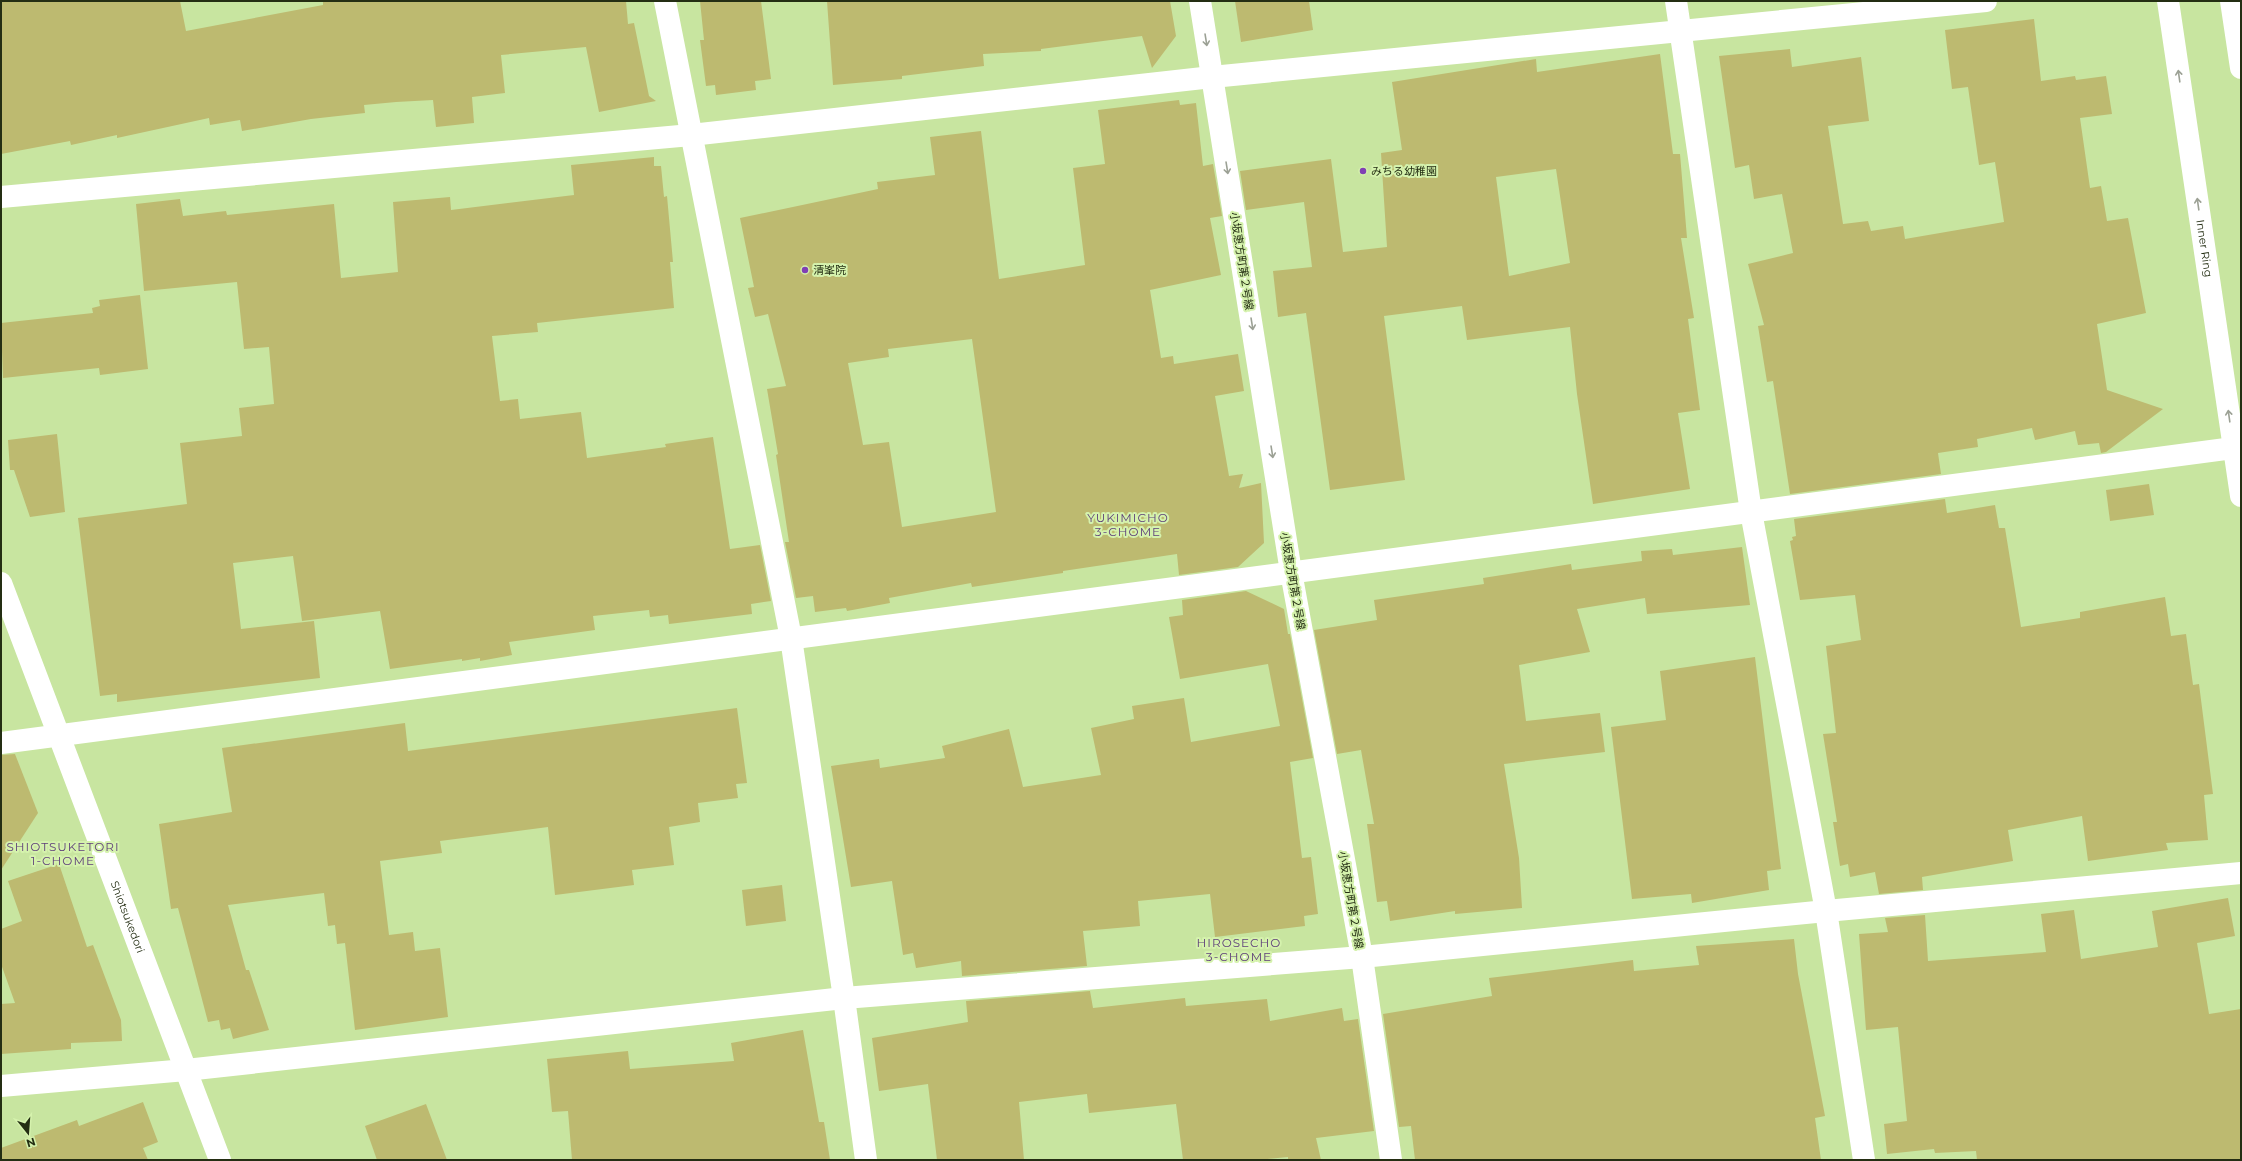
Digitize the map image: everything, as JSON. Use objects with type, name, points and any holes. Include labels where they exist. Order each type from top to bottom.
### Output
[{"type":"street","points":[[664,1],[791,638],[844,998],[866,1160]]},
{"type":"street","name":"小坂恵方町第２号線","points":[[1200,1],[1291,572],[1362,957],[1392,1160]]},
{"type":"street","points":[[1676,1],[1751,512],[1826,911],[1864,1160]]},
{"type":"street","points":[[1,197],[691,135],[1212,77],[1986,1]]},
{"type":"street","name":"Inner Ring","points":[[2168,1],[2237,447],[2241,496]]},
{"type":"street","points":[[2231,1],[2241,68]]},
{"type":"street","points":[[1,743],[2237,447]]},
{"type":"street","name":"Shiotsukedori","points":[[1,583],[57,735],[220,1160]]},
{"type":"street","points":[[1,1086],[186,1070],[844,998],[1362,957],[1826,911],[2241,873]]},
{"type":"building","points":[[1,1],[180,1],[186,31],[323,5],[323,1],[626,1],[628,24],[634,23],[649,96],[656,101],[599,112],[586,47],[501,55],[505,93],[472,97],[474,123],[436,127],[433,100],[396,102],[364,105],[365,113],[311,119],[242,131],[240,120],[210,125],[209,118],[117,138],[117,135],[71,145],[70,141],[1,154]]},
{"type":"building","points":[[700,1],[761,1],[771,79],[755,81],[756,90],[716,95],[715,85],[706,86],[700,40],[704,40]]},
{"type":"building","points":[[827,1],[1170,1],[1176,36],[1152,68],[1142,36],[1041,49],[1041,51],[983,54],[984,66],[902,76],[902,79],[833,85]]},
{"type":"building","points":[[1235,1],[1309,1],[1313,30],[1241,42]]},
{"type":"building","points":[[2034,19],[2041,81],[2075,76],[2076,80],[2106,76],[2112,114],[2080,118],[2090,188],[2101,186],[2107,221],[2128,218],[2146,313],[2097,324],[2107,390],[2163,409],[2106,452],[2101,453],[2099,443],[2078,445],[2075,431],[2035,440],[2032,428],[1977,439],[1978,447],[1938,453],[1941,474],[1790,494],[1773,381],[1767,382],[1758,326],[1764,325],[1748,264],[1793,253],[1782,194],[1754,199],[1749,165],[1735,168],[1719,56],[1790,49],[1792,67],[1861,57],[1869,121],[1828,126],[1843,224],[1868,221],[1871,231],[1903,226],[1905,239],[2004,222],[1995,162],[1979,165],[1968,87],[1952,89],[1945,30]]},
{"type":"building","points":[[1660,54],[1673,154],[1680,154],[1687,238],[1681,238],[1694,318],[1688,319],[1700,410],[1678,413],[1690,489],[1593,504],[1577,394],[1570,327],[1467,340],[1462,306],[1384,316],[1405,480],[1330,490],[1306,313],[1278,317],[1273,271],[1312,267],[1304,202],[1246,210],[1240,171],[1331,159],[1343,252],[1387,247],[1381,153],[1402,150],[1392,82],[1536,59],[1537,72]],"holes":[[[1556,169],[1570,263],[1509,276],[1496,177]]]},
{"type":"building","points":[[1179,100],[1180,105],[1196,103],[1203,166],[1213,164],[1222,216],[1210,218],[1221,275],[1150,290],[1161,358],[1173,356],[1174,364],[1238,354],[1244,391],[1215,396],[1229,476],[1243,474],[1239,488],[1261,483],[1264,543],[1238,567],[1179,575],[1177,554],[1063,571],[1063,573],[972,587],[971,583],[889,598],[890,603],[847,611],[846,608],[815,612],[813,596],[796,598],[785,542],[789,542],[776,455],[778,454],[767,389],[786,386],[768,314],[755,317],[748,288],[754,287],[740,218],[878,189],[877,182],[935,175],[930,137],[981,131],[999,279],[1085,265],[1073,168],[1105,164],[1098,110]],"holes":[[[972,339],[996,512],[902,527],[889,442],[863,445],[848,363],[889,357],[888,349]]]},
{"type":"building","points":[[654,157],[654,166],[661,166],[664,197],[667,196],[673,262],[670,262],[674,308],[537,323],[538,332],[492,336],[500,401],[518,399],[520,419],[581,412],[587,458],[666,447],[665,444],[713,437],[730,549],[760,545],[771,601],[751,604],[752,614],[669,624],[668,615],[650,617],[649,610],[593,616],[595,630],[509,642],[512,655],[480,661],[480,658],[462,661],[462,659],[390,669],[380,611],[302,621],[293,556],[233,563],[241,629],[314,621],[320,678],[117,702],[117,694],[100,696],[78,518],[187,504],[180,443],[242,436],[239,408],[274,404],[269,347],[244,349],[237,282],[144,291],[136,204],[180,199],[183,216],[226,211],[227,215],[334,204],[341,278],[398,272],[393,202],[450,197],[451,210],[574,195],[571,165]]},
{"type":"building","points":[[140,295],[148,369],[100,375],[99,368],[3,378],[1,323],[93,313],[92,308],[100,306],[99,300]]},
{"type":"building","points":[[57,434],[65,512],[30,517],[14,470],[10,470],[8,440]]},
{"type":"building","points":[[2149,484],[2154,515],[2110,521],[2106,490]]},
{"type":"building","points":[[1945,499],[1947,513],[1995,505],[1999,528],[2005,528],[2021,627],[2080,618],[2080,612],[2165,597],[2171,636],[2186,634],[2193,685],[2199,684],[2213,794],[2204,795],[2208,840],[2166,843],[2168,850],[2088,861],[2082,816],[2008,830],[2013,861],[1922,877],[1923,890],[1879,894],[1875,872],[1850,877],[1848,864],[1840,866],[1833,822],[1837,822],[1823,734],[1836,733],[1826,646],[1861,640],[1855,595],[1800,600],[1790,541],[1793,540],[1792,537],[1796,536],[1794,519]]},
{"type":"building","points":[[1742,547],[1750,605],[1647,614],[1645,598],[1577,609],[1590,652],[1519,665],[1526,721],[1600,713],[1605,752],[1504,764],[1519,858],[1522,908],[1455,914],[1455,911],[1390,921],[1387,901],[1377,902],[1367,824],[1374,824],[1361,750],[1337,754],[1314,630],[1377,620],[1374,600],[1484,584],[1483,578],[1571,564],[1572,570],[1642,561],[1641,551],[1672,549],[1673,555]]},
{"type":"building","points":[[1246,591],[1284,609],[1288,634],[1290,634],[1313,758],[1290,762],[1302,858],[1311,857],[1318,914],[1304,916],[1305,926],[1215,937],[1210,894],[1138,901],[1140,926],[1083,931],[1087,966],[962,976],[961,961],[916,968],[913,953],[903,955],[892,881],[851,887],[831,766],[879,759],[880,768],[945,758],[942,746],[1009,729],[1023,787],[1101,775],[1091,728],[1134,719],[1132,706],[1184,698],[1191,742],[1280,726],[1268,664],[1180,679],[1169,617],[1183,615],[1182,600]]},
{"type":"building","points":[[1755,657],[1781,869],[1767,871],[1769,890],[1692,903],[1691,894],[1632,899],[1611,727],[1666,720],[1660,671]]},
{"type":"building","points":[[737,708],[747,783],[736,784],[738,798],[698,803],[700,822],[669,827],[674,865],[632,870],[634,885],[555,895],[548,827],[440,841],[442,853],[380,861],[389,935],[413,932],[415,951],[440,948],[448,1017],[355,1030],[345,943],[337,944],[335,925],[328,926],[324,893],[228,905],[246,970],[249,970],[269,1030],[233,1039],[230,1028],[221,1030],[219,1020],[208,1022],[178,908],[171,909],[159,824],[232,812],[222,748],[405,723],[408,751]]},
{"type":"building","points":[[15,754],[38,813],[1,870],[1,755]]},
{"type":"building","points":[[59,864],[87,947],[93,945],[121,1020],[122,1041],[71,1043],[71,1049],[1,1054],[1,1004],[15,1003],[1,964],[1,929],[22,921],[8,881]]},
{"type":"building","points":[[782,885],[786,921],[746,926],[742,890]]},
{"type":"building","points":[[2228,898],[2235,936],[2197,943],[2209,1014],[2241,1009],[2241,1160],[1977,1160],[1976,1151],[1935,1153],[1934,1149],[1887,1154],[1884,1124],[1907,1121],[1898,1027],[1866,1030],[1859,934],[1888,932],[1885,918],[1925,915],[1928,961],[2046,952],[2041,914],[2074,910],[2081,959],[2158,947],[2152,911]]},
{"type":"building","points":[[1794,939],[1798,974],[1825,1116],[1815,1118],[1821,1160],[1415,1160],[1411,1126],[1399,1127],[1383,1014],[1492,996],[1489,978],[1633,960],[1634,971],[1699,965],[1696,946]]},
{"type":"building","points":[[1090,991],[1093,1008],[1185,998],[1186,1006],[1267,999],[1270,1021],[1342,1008],[1344,1021],[1358,1019],[1374,1131],[1316,1138],[1321,1160],[1288,1160],[1288,1157],[1258,1160],[1183,1160],[1176,1104],[1089,1113],[1087,1094],[1019,1102],[1024,1160],[937,1160],[928,1084],[879,1091],[872,1038],[968,1022],[966,1001]]},
{"type":"building","points":[[803,1030],[819,1122],[824,1122],[830,1160],[572,1160],[568,1111],[552,1112],[547,1059],[628,1051],[630,1069],[734,1061],[731,1043]]},
{"type":"building","points":[[143,1102],[158,1142],[143,1148],[148,1160],[1,1160],[1,1148],[77,1120],[79,1126]]},
{"type":"building","points":[[426,1104],[447,1160],[377,1160],[365,1126]]},
{"type":"place","name":"みちる幼稚園","points":[[1363,171]]},
{"type":"place","name":"清峯院","points":[[805,270]]},
{"type":"district","name":"YUKIMICHO 3-CHOME","points":[[1128,524]]},
{"type":"district","name":"SHIOTSUKETORI 1-CHOME","points":[[63,853]]},
{"type":"district","name":"HIROSECHO 3-CHOME","points":[[1239,949]]}]
